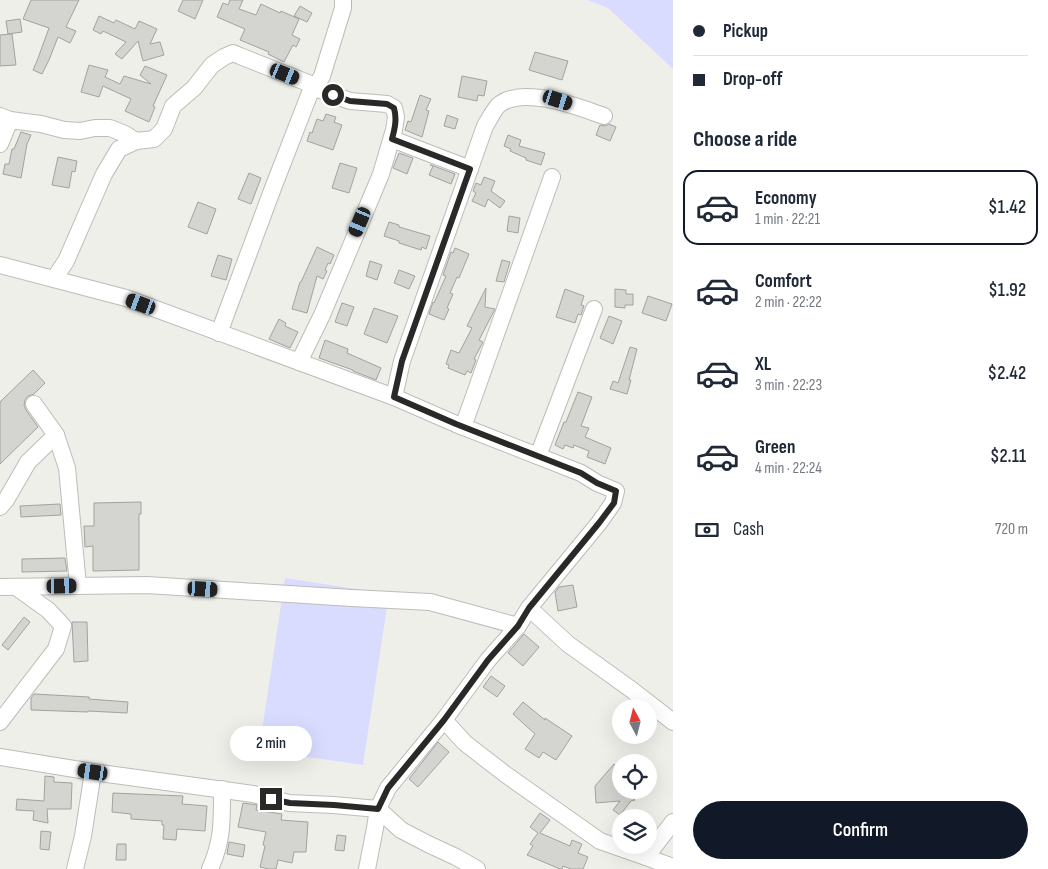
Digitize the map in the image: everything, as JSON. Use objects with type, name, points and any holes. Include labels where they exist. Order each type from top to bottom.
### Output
[{"type":"street","points":[[220,333],[273,188],[314,87],[322,76],[343,8],[343,0]]},
{"type":"street","points":[[54,280],[66,261],[104,174],[119,149],[136,141],[154,140],[164,129],[173,106],[194,88],[212,65],[224,56],[232,53],[350,101],[387,104],[394,108],[396,117],[392,139],[381,174],[322,315],[299,362]]},
{"type":"street","points":[[394,397],[402,361],[485,126],[499,104],[517,96],[558,100],[604,116]]},
{"type":"street","points":[[0,144],[5,118],[64,130],[80,131],[94,128],[110,128],[136,141]]},
{"type":"street","points":[[392,139],[470,169]]},
{"type":"street","points":[[463,427],[552,177]]},
{"type":"street","points":[[0,265],[126,298],[394,397],[463,427],[581,473],[597,483],[616,491],[614,503],[599,523],[529,608],[518,626],[488,660],[444,720],[388,788],[378,809],[367,869]]},
{"type":"street","points":[[538,456],[594,309]]},
{"type":"street","points":[[34,404],[56,435],[67,468],[78,586]]},
{"type":"street","points":[[0,507],[28,462],[56,435]]},
{"type":"street","points":[[8,587],[147,585],[430,602],[518,626]]},
{"type":"street","points":[[0,722],[56,649],[63,626],[48,610],[8,587]]},
{"type":"street","points":[[529,608],[568,644],[673,722]]},
{"type":"street","points":[[444,720],[465,743],[600,842],[673,867]]},
{"type":"street","points":[[0,757],[93,772],[222,789],[290,803],[378,809],[401,830],[478,869]]},
{"type":"street","points":[[75,869],[83,836],[93,772]]},
{"type":"street","points":[[210,869],[216,856],[222,828],[222,789]]},
{"type":"street","points":[[646,857],[673,822]]},
{"type":"shaded area","points":[[587,0],[673,0],[673,69],[608,8]]},
{"type":"shaded area","points":[[285,578],[389,594],[363,765],[259,750]]},
{"type":"building","points":[[31,0],[79,0],[66,27],[76,31],[70,43],[58,37],[42,74],[33,70],[49,28],[23,19]]},
{"type":"building","points":[[183,0],[203,0],[195,19],[178,11]]},
{"type":"building","points":[[230,0],[243,0],[239,9],[256,15],[261,4],[299,19],[292,35],[300,39],[296,47],[293,45],[284,62],[268,54],[269,52],[240,40],[245,29],[217,17],[223,3],[228,5]]},
{"type":"building","points":[[300,6],[312,13],[307,22],[294,16]]},
{"type":"building","points":[[99,16],[114,23],[116,20],[135,29],[139,21],[157,29],[150,44],[160,42],[164,55],[143,61],[138,41],[122,59],[115,54],[126,42],[103,31],[101,34],[93,30]]},
{"type":"building","points":[[20,19],[22,32],[8,34],[6,21]]},
{"type":"building","points":[[12,34],[16,65],[0,66],[0,35]]},
{"type":"building","points":[[535,52],[568,61],[562,80],[529,70]]},
{"type":"building","points":[[89,65],[108,70],[105,77],[120,84],[124,76],[151,84],[140,75],[145,66],[167,75],[153,106],[155,107],[149,122],[125,111],[131,99],[103,86],[99,97],[81,92]]},
{"type":"building","points":[[462,76],[487,81],[484,96],[478,95],[477,101],[458,97]]},
{"type":"building","points":[[420,95],[431,99],[426,110],[429,111],[422,137],[405,130],[408,121],[411,122]]},
{"type":"building","points":[[326,114],[336,117],[334,122],[342,125],[333,150],[307,141],[317,119],[323,121]]},
{"type":"building","points":[[447,115],[458,119],[455,129],[444,126]]},
{"type":"building","points":[[609,124],[616,127],[610,141],[596,135],[600,125],[605,126]]},
{"type":"building","points":[[21,132],[31,135],[27,144],[21,178],[3,174],[5,164],[9,164],[12,149],[14,149]]},
{"type":"building","points":[[508,135],[521,140],[519,146],[545,153],[541,165],[526,160],[526,158],[510,151],[511,149],[504,146]]},
{"type":"building","points":[[399,153],[413,158],[407,174],[393,168]]},
{"type":"building","points":[[58,157],[77,161],[75,172],[72,171],[69,188],[52,185]]},
{"type":"building","points":[[340,163],[357,168],[349,193],[332,188]]},
{"type":"building","points":[[431,165],[455,174],[451,184],[429,175],[433,166]]},
{"type":"building","points":[[249,173],[261,178],[251,204],[238,199]]},
{"type":"building","points":[[484,177],[495,181],[491,191],[505,201],[500,208],[488,199],[485,207],[472,201],[476,193],[473,191],[476,183],[481,185]]},
{"type":"building","points":[[198,202],[216,209],[207,234],[188,227]]},
{"type":"building","points":[[509,216],[520,218],[518,233],[507,231]]},
{"type":"building","points":[[389,222],[399,225],[399,227],[430,236],[426,249],[422,247],[421,250],[384,236]]},
{"type":"building","points":[[317,247],[334,255],[330,264],[328,263],[323,279],[317,276],[307,313],[292,309],[300,282]]},
{"type":"building","points":[[455,248],[469,254],[459,278],[457,277],[450,293],[453,294],[444,320],[429,314],[446,276],[443,275],[451,252],[453,253]]},
{"type":"building","points":[[218,255],[232,259],[226,280],[211,276]]},
{"type":"building","points":[[502,260],[510,262],[504,282],[496,281]]},
{"type":"building","points":[[370,261],[382,265],[377,280],[366,276]]},
{"type":"building","points":[[399,270],[415,276],[409,289],[394,283]]},
{"type":"building","points":[[486,288],[485,307],[495,309],[479,340],[483,342],[474,359],[476,360],[471,373],[467,371],[465,375],[448,368],[449,365],[446,364],[451,350],[459,353],[472,328],[467,326]]},
{"type":"building","points":[[565,289],[584,296],[581,305],[584,306],[581,315],[578,314],[575,323],[556,317]]},
{"type":"building","points":[[615,289],[626,290],[626,294],[633,294],[633,305],[625,305],[625,308],[615,307]]},
{"type":"building","points":[[648,296],[672,304],[666,321],[642,313]]},
{"type":"building","points":[[342,303],[354,307],[347,326],[335,322]]},
{"type":"building","points":[[374,308],[398,316],[387,343],[364,334]]},
{"type":"building","points":[[609,316],[622,321],[613,344],[600,338]]},
{"type":"building","points":[[279,319],[286,323],[285,326],[298,332],[290,348],[269,339]]},
{"type":"building","points":[[325,340],[348,349],[347,353],[381,368],[376,380],[319,358]]},
{"type":"building","points":[[630,347],[637,349],[627,394],[610,389],[613,381],[618,383]]},
{"type":"building","points":[[33,370],[45,383],[34,394],[28,396],[24,405],[38,427],[0,464],[0,402]]},
{"type":"building","points":[[578,392],[592,397],[581,426],[589,428],[585,437],[611,448],[605,464],[587,457],[589,451],[574,445],[573,448],[565,445],[563,449],[555,445]]},
{"type":"building","points":[[141,502],[141,514],[139,514],[139,570],[93,571],[93,546],[85,547],[84,526],[94,526],[94,503]]},
{"type":"building","points":[[60,504],[61,515],[21,517],[20,506]]},
{"type":"building","points":[[65,558],[67,571],[22,572],[22,559]]},
{"type":"building","points":[[573,585],[577,607],[558,611],[555,592],[559,587]]},
{"type":"building","points":[[24,617],[30,622],[8,650],[2,645]]},
{"type":"building","points":[[72,622],[87,622],[88,661],[74,662]]},
{"type":"building","points":[[524,634],[539,647],[523,666],[508,653]]},
{"type":"building","points":[[491,676],[505,686],[497,697],[483,687]]},
{"type":"building","points":[[34,694],[89,697],[89,699],[128,702],[127,713],[31,710],[31,698]]},
{"type":"building","points":[[523,702],[545,720],[545,718],[572,736],[556,760],[543,752],[539,758],[525,749],[535,734],[513,714]]},
{"type":"building","points":[[438,742],[449,752],[418,787],[409,779]]},
{"type":"building","points":[[612,766],[612,799],[635,800],[631,801],[625,809],[614,809],[620,801],[596,803],[595,786]]},
{"type":"building","points":[[45,776],[54,777],[54,782],[72,783],[71,809],[47,809],[48,823],[33,820],[34,811],[16,810],[17,799],[44,801]]},
{"type":"building","points":[[113,793],[183,796],[182,804],[207,806],[205,831],[177,829],[176,840],[163,839],[164,825],[162,825],[162,821],[131,819],[131,814],[112,812]]},
{"type":"building","points":[[243,803],[257,805],[256,810],[282,814],[281,820],[308,822],[306,852],[294,852],[292,863],[278,860],[276,869],[260,867],[266,832],[238,827]]},
{"type":"building","points":[[540,813],[550,820],[540,833],[570,846],[572,840],[582,844],[578,853],[588,857],[583,869],[571,869],[563,866],[560,869],[527,855],[533,846],[530,844],[538,833],[530,827]]},
{"type":"building","points":[[41,831],[51,832],[49,850],[40,849]]},
{"type":"building","points":[[337,835],[346,836],[344,851],[335,850]]},
{"type":"building","points":[[229,842],[245,845],[243,857],[227,854]]},
{"type":"building","points":[[117,844],[126,844],[126,860],[116,860]]},
{"type":"route","points":[[271,799],[290,803],[378,809],[388,788],[444,720],[488,660],[518,626],[529,608],[614,503],[616,491],[597,483],[581,473],[456,424],[394,397],[402,361],[470,169],[392,139],[396,117],[394,108],[387,104],[350,101],[333,95]]}]
